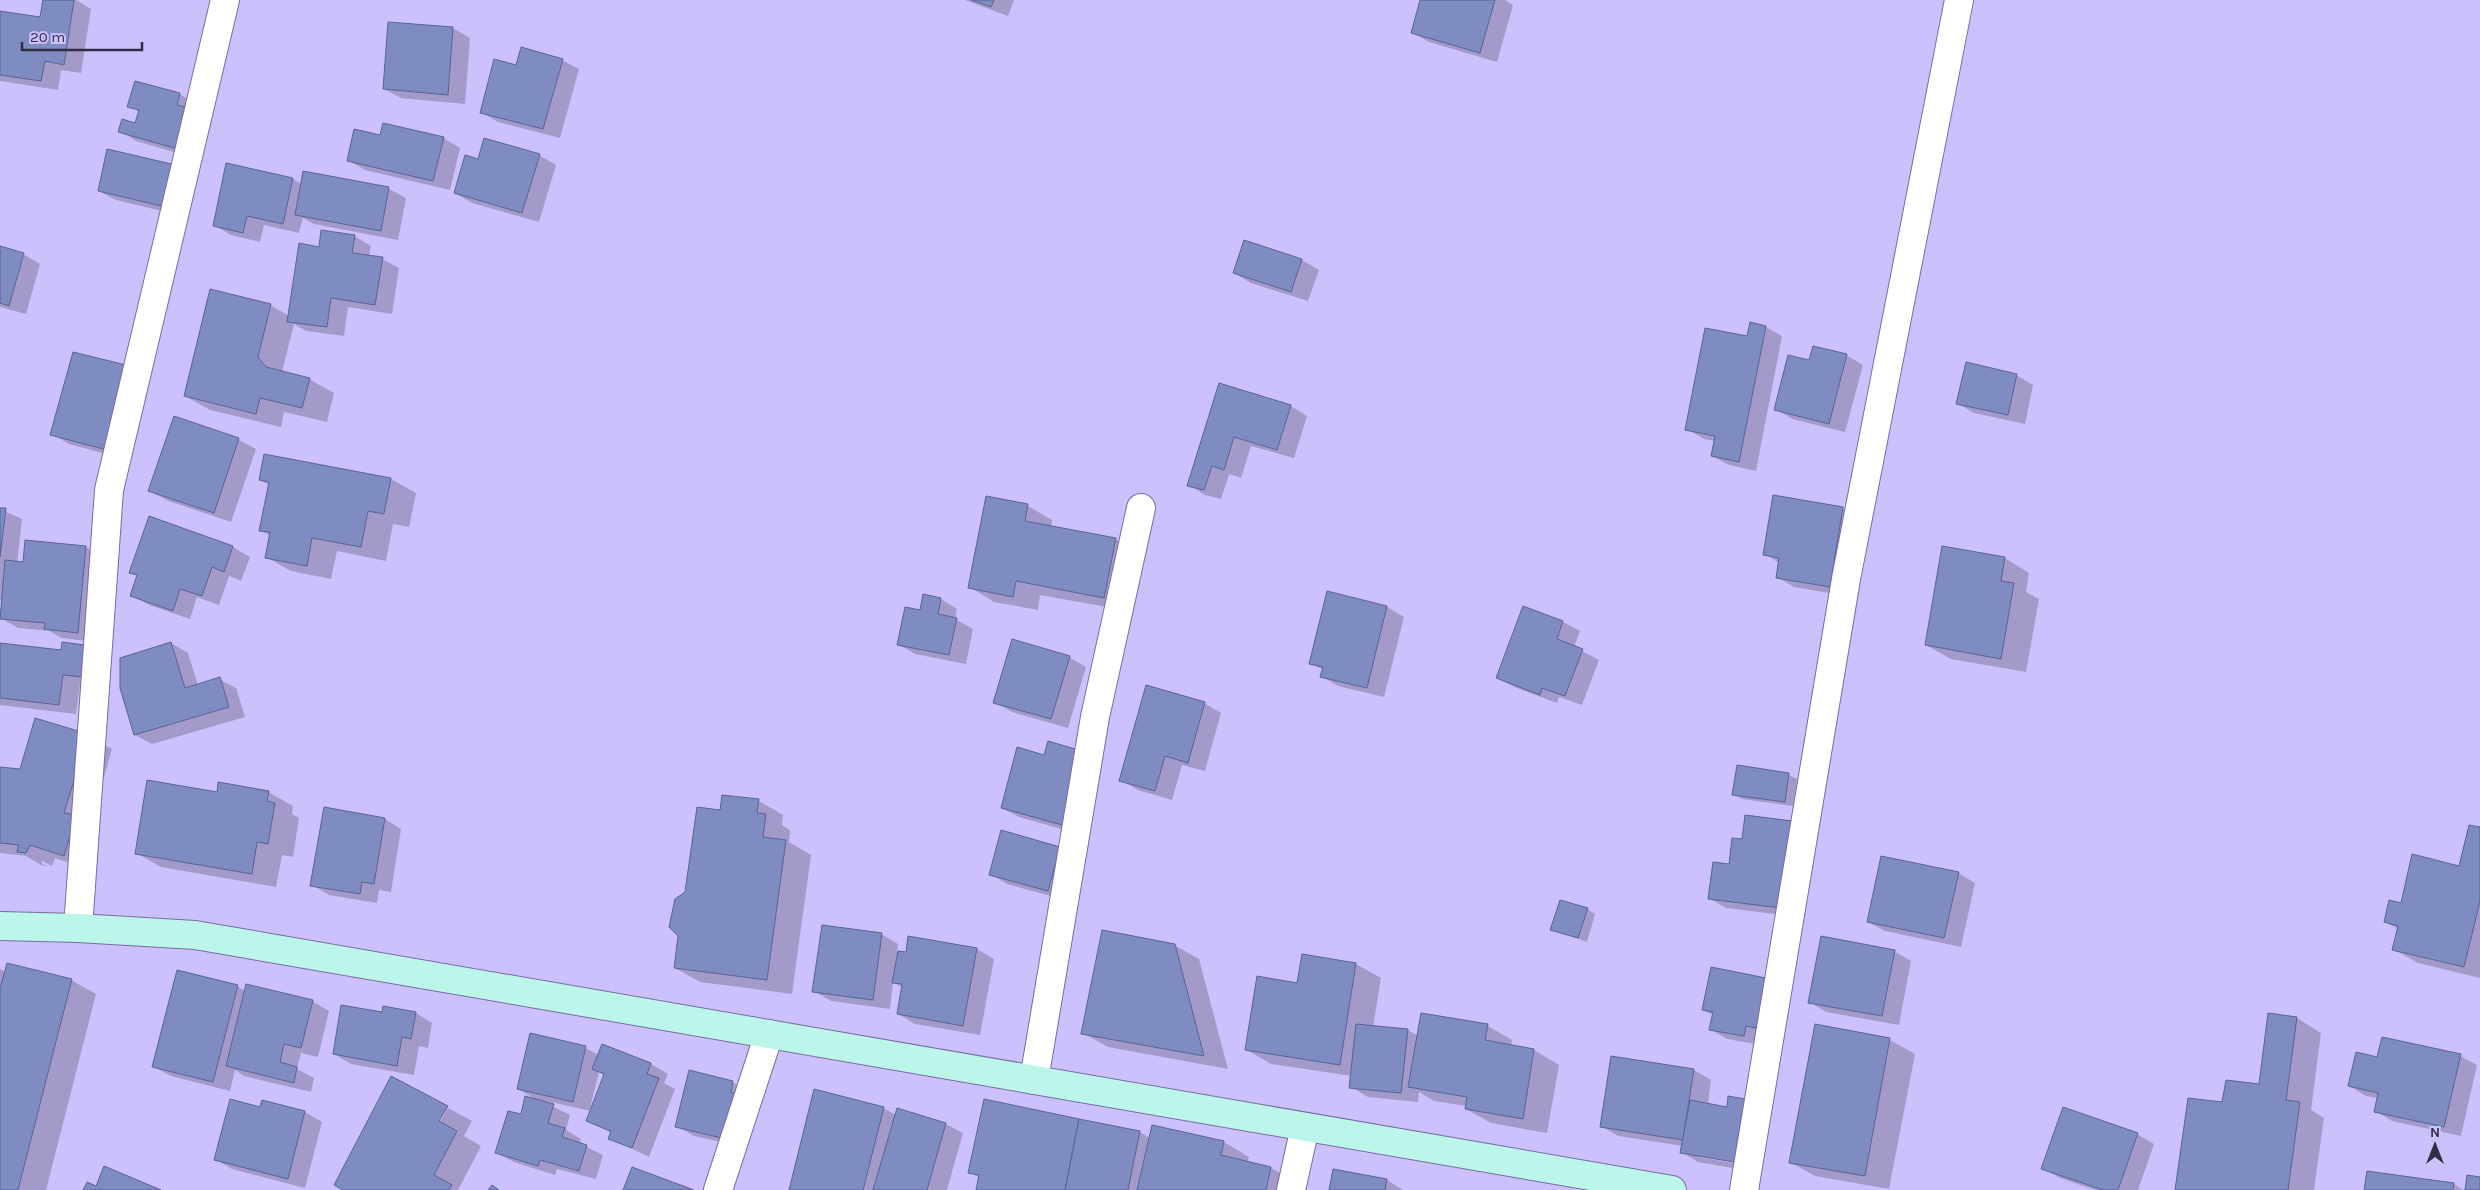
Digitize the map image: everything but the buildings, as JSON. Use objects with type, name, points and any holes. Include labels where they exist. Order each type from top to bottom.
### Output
[{"type":"street","points":[[78,928],[109,490],[225,0]]},
{"type":"street","points":[[1744,1190],[1846,579],[1959,0]]},
{"type":"street","points":[[1034,1080],[1095,717],[1141,508]]},
{"type":"street","points":[[0,926],[78,928],[195,935],[1672,1190]]},
{"type":"street","points":[[718,1190],[769,1034]]},
{"type":"street","points":[[1292,1190],[1305,1127]]}]
